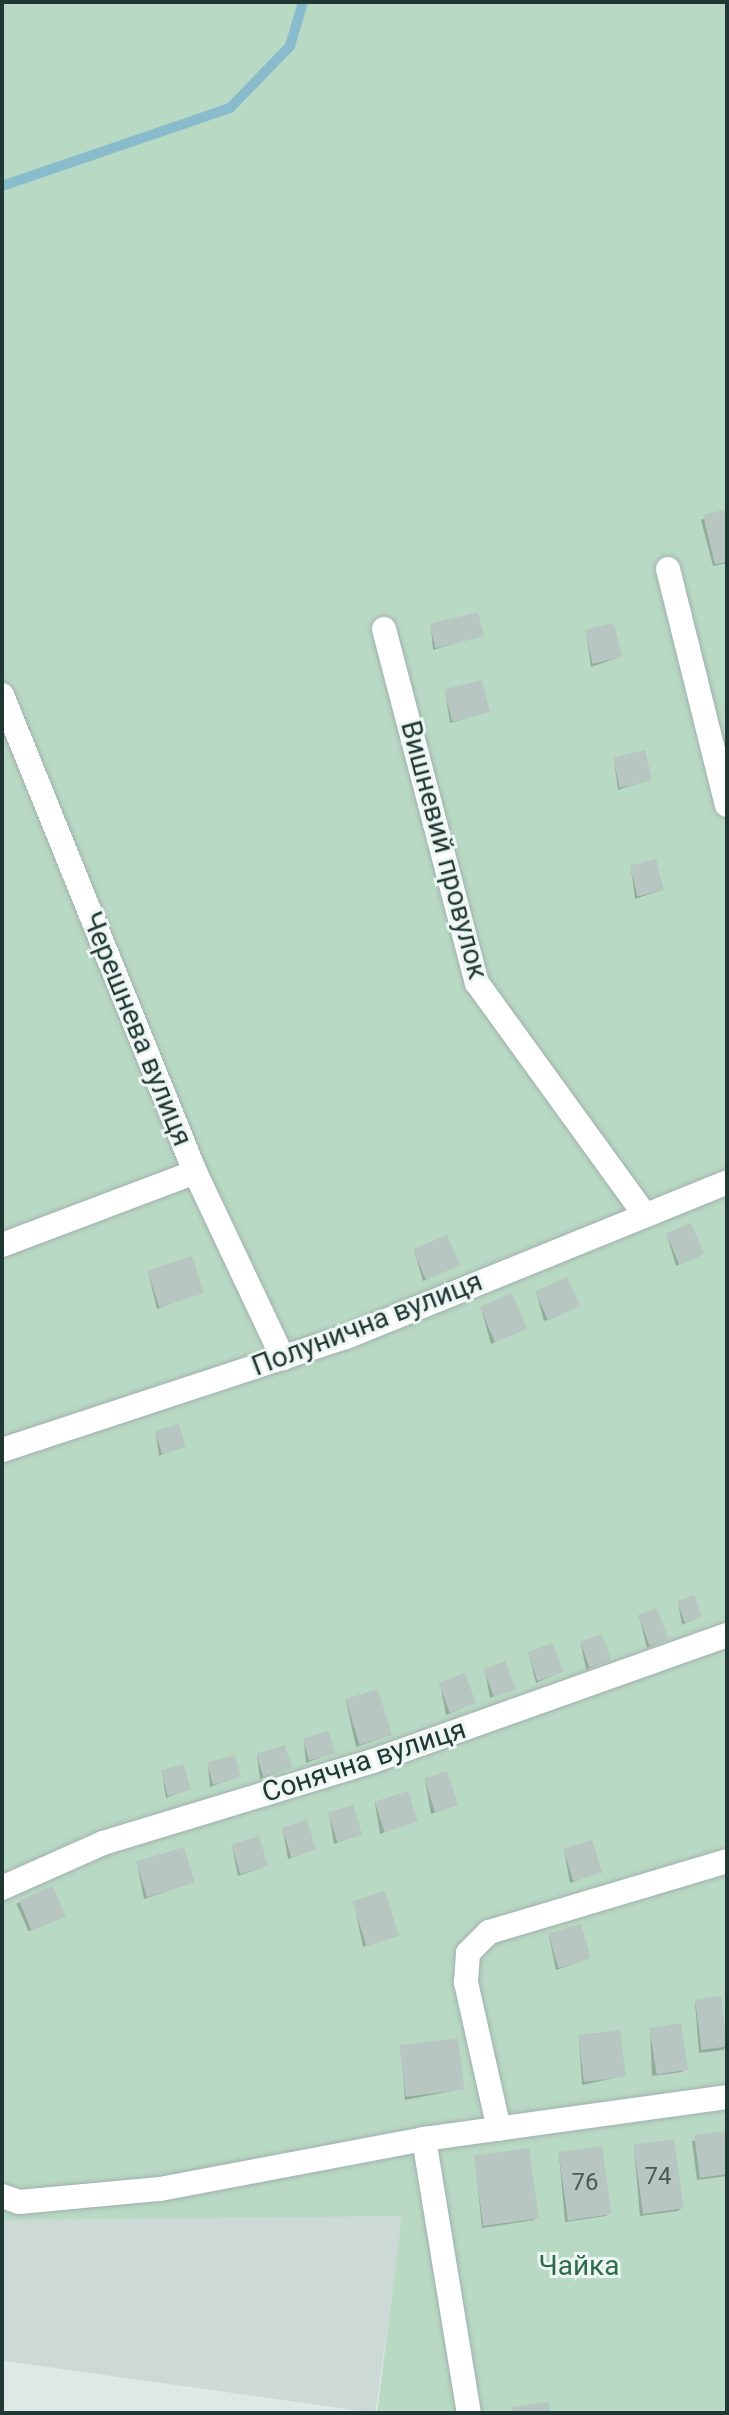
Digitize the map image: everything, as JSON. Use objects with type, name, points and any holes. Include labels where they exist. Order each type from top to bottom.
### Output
[{"type":"lane","points":[[668,569],[727,805]]},
{"type":"lane","name":"Вишневий провулок","points":[[384,629],[477,983],[644,1214]]},
{"type":"lane","name":"Черешнева вулиця","points":[[2,695],[195,1172],[283,1358]]},
{"type":"lane","points":[[2,1245],[195,1172]]},
{"type":"lane","name":"Полунична вулиця","points":[[2,1450],[346,1337],[727,1182]]},
{"type":"lane","name":"Сонячна вулиця","points":[[2,1888],[103,1843],[373,1761],[727,1635]]},
{"type":"lane","points":[[499,2129],[466,1982],[468,1953],[489,1932],[727,1861]]},
{"type":"lane","points":[[2,2196],[19,2202],[160,2189],[424,2139],[727,2097]]},
{"type":"lane","points":[[424,2139],[469,2413]]},
{"type":"shaded area","points":[[6,2160],[403,2216],[375,2413],[2,2361],[2,2188]]},
{"type":"green space","name":"Чайка","points":[[2,2],[727,2],[727,2413],[377,2413],[402,2216],[2,2220]]},
{"type":"building","points":[[727,509],[727,562],[715,564],[703,515]]},
{"type":"building","points":[[478,612],[484,636],[436,648],[429,624]]},
{"type":"building","points":[[614,623],[622,657],[593,664],[585,630]]},
{"type":"building","points":[[482,680],[490,712],[452,721],[444,689]]},
{"type":"building","points":[[645,750],[652,780],[620,788],[613,757]]},
{"type":"building","points":[[656,859],[664,890],[638,897],[630,866]]},
{"type":"building","points":[[691,1223],[704,1254],[679,1265],[666,1234]]},
{"type":"building","points":[[447,1235],[460,1265],[426,1280],[413,1249]]},
{"type":"building","points":[[192,1256],[204,1293],[159,1308],[147,1271]]},
{"type":"building","points":[[567,1277],[580,1306],[548,1320],[535,1291]]},
{"type":"building","points":[[512,1293],[527,1329],[495,1343],[480,1307]]},
{"type":"building","points":[[179,1424],[186,1447],[162,1454],[155,1431]]},
{"type":"building","points":[[694,1595],[702,1617],[685,1623],[677,1601]]},
{"type":"building","points":[[657,1608],[668,1639],[649,1646],[638,1615]]},
{"type":"building","points":[[602,1634],[611,1660],[589,1668],[580,1641]]},
{"type":"building","points":[[553,1643],[563,1672],[538,1681],[527,1652]]},
{"type":"building","points":[[505,1661],[516,1689],[494,1697],[484,1669]]},
{"type":"building","points":[[465,1673],[476,1703],[450,1713],[439,1683]]},
{"type":"building","points":[[378,1689],[392,1735],[360,1745],[345,1699]]},
{"type":"building","points":[[329,1731],[335,1753],[309,1760],[303,1738]]},
{"type":"building","points":[[285,1745],[292,1768],[263,1777],[256,1754]]},
{"type":"building","points":[[235,1755],[241,1777],[213,1785],[207,1763]]},
{"type":"building","points":[[184,1764],[191,1790],[168,1796],[161,1770]]},
{"type":"building","points":[[447,1771],[458,1805],[435,1813],[424,1778]]},
{"type":"building","points":[[408,1791],[418,1821],[385,1832],[375,1802]]},
{"type":"building","points":[[353,1805],[362,1835],[337,1842],[328,1813]]},
{"type":"building","points":[[307,1820],[316,1850],[291,1857],[282,1828]]},
{"type":"building","points":[[259,1836],[268,1866],[240,1874],[231,1844]]},
{"type":"building","points":[[592,1840],[602,1873],[573,1881],[563,1849]]},
{"type":"building","points":[[184,1847],[195,1882],[147,1897],[136,1862]]},
{"type":"building","points":[[53,1886],[66,1916],[32,1931],[19,1900]]},
{"type":"building","points":[[385,1891],[399,1936],[366,1946],[352,1901]]},
{"type":"building","points":[[581,1924],[591,1959],[558,1968],[548,1933]]},
{"type":"building","points":[[721,1996],[727,2047],[701,2050],[695,1999]]},
{"type":"building","points":[[681,2023],[688,2069],[657,2074],[649,2028]]},
{"type":"building","points":[[620,2030],[626,2077],[584,2082],[578,2035]]},
{"type":"building","points":[[458,2038],[464,2090],[406,2097],[399,2045]]},
{"type":"building","points":[[727,2131],[727,2174],[700,2178],[694,2135]]},
{"type":"building","points":[[674,2139],[684,2208],[643,2214],[633,2145]]},
{"type":"building","points":[[602,2146],[612,2214],[568,2220],[558,2152]]},
{"type":"building","points":[[529,2148],[539,2218],[483,2226],[474,2156]]},
{"type":"building","points":[[549,2402],[550,2413],[513,2413],[512,2407]]},
{"type":"waterway","points":[[2,186],[230,108],[290,46],[303,2]]}]
